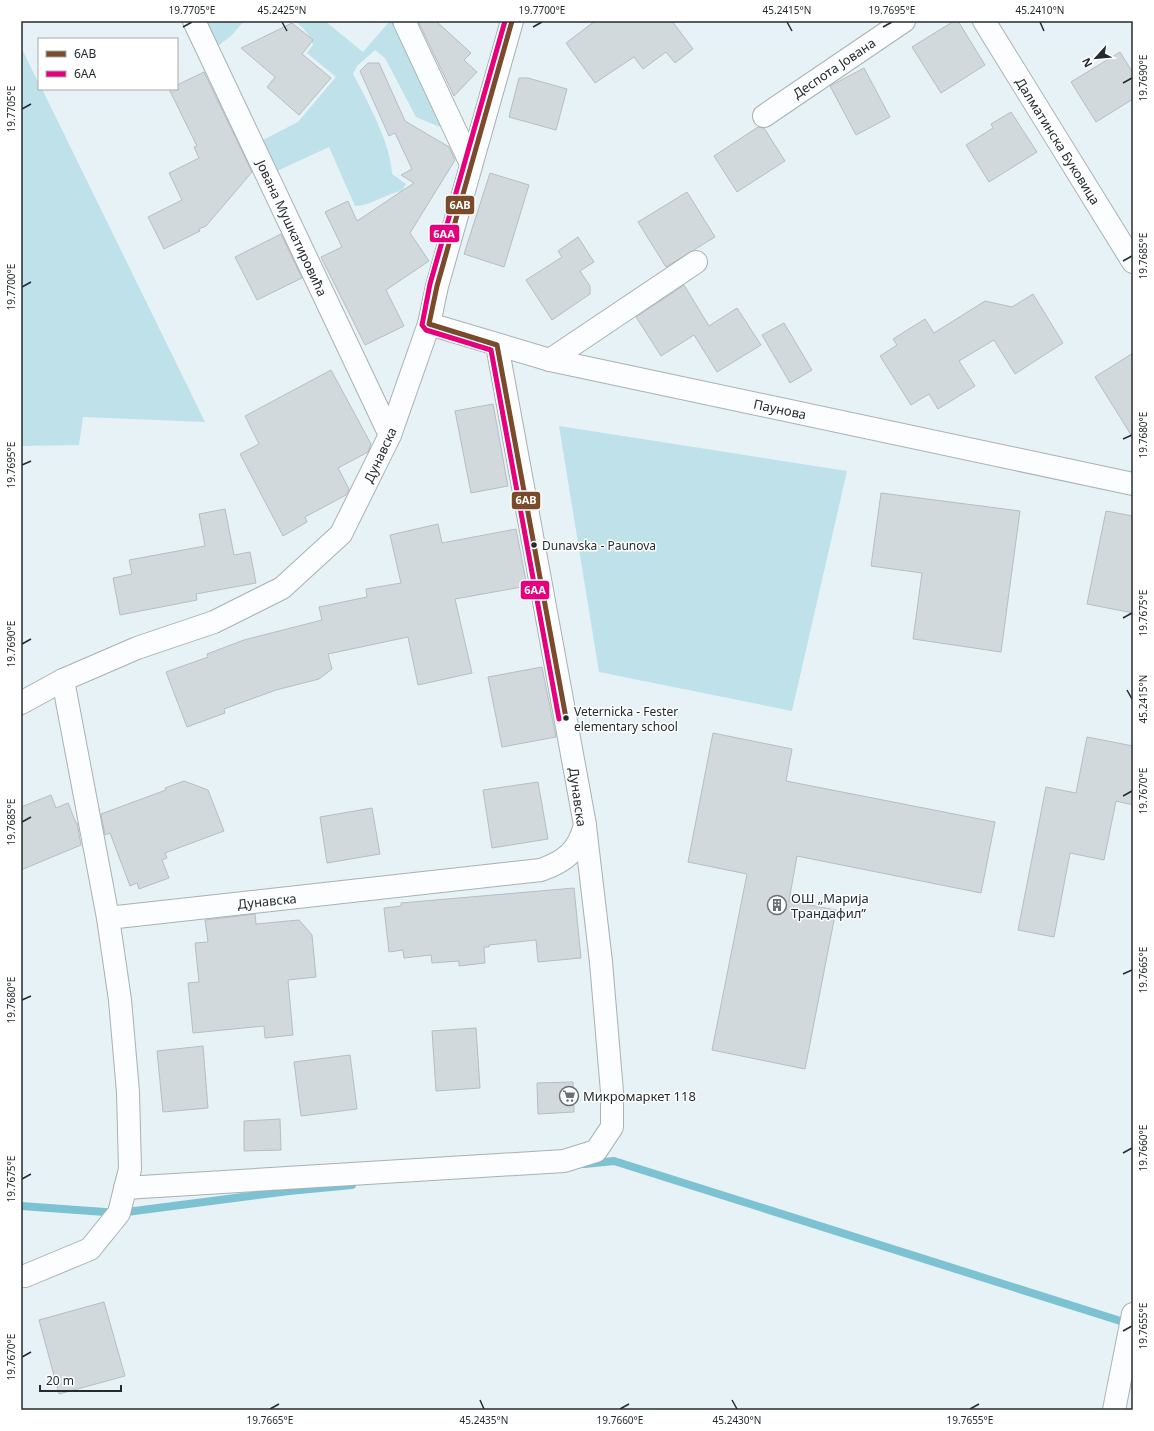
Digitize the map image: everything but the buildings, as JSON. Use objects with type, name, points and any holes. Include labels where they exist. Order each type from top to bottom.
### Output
[{"type":"street","name":"Јована Мушкатировића","points":[[194,21],[390,435]]},
{"type":"street","points":[[404,21],[472,164]]},
{"type":"street","name":"Дунавска","points":[[21,703],[63,680],[137,648],[214,622],[282,588],[341,534],[390,435],[429,324],[436,286],[512,21]]},
{"type":"street","name":"Деспота Јована","points":[[764,116],[904,21]]},
{"type":"street","name":"Далматинска Буковица","points":[[984,21],[1133,262]]},
{"type":"street","points":[[550,360],[696,262]]},
{"type":"street","name":"Паунова","points":[[429,324],[550,360],[1133,484]]},
{"type":"street","name":"Дунавска","points":[[108,918],[541,870],[559,864],[573,852],[582,836],[585,825],[497,345]]},
{"type":"street","points":[[25,1276],[90,1249],[119,1213],[130,1169],[128,1092],[120,1000],[108,918],[63,680]]},
{"type":"street","points":[[125,1188],[564,1161],[596,1151],[612,1127],[612,1092],[601,962],[585,825]]},
{"type":"street","points":[[1114,1410],[1133,1314]]},
{"type":"shaded area","points":[[206,21],[244,21],[231,36],[218,46]]},
{"type":"shaded area","points":[[295,21],[325,21],[363,52],[390,21],[395,21],[447,130],[416,117],[385,58],[375,50],[357,66],[353,74],[383,136],[391,162],[392,174],[406,184],[402,191],[390,194],[367,204],[355,206],[329,147],[277,171],[263,140],[298,122],[336,77],[307,53],[313,45],[312,41],[301,26]]},
{"type":"shaded area","points":[[21,47],[38,82],[38,90],[42,90],[205,422],[83,417],[79,445],[21,446]]},
{"type":"shaded area","points":[[559,426],[847,471],[792,711],[599,672]]},
{"type":"waterway","points":[[585,1164],[614,1161],[1130,1324]]},
{"type":"waterway","points":[[21,1206],[119,1213],[289,1191],[352,1185]]},
{"type":"transit line","name":"6AA","points":[[505,21],[430,284],[422,325],[426,330],[491,350],[559,719]]},
{"type":"transit line","name":"6AB","points":[[512,21],[437,286],[429,324],[497,345],[566,718]]},
{"type":"place","name":"Dunavska - Paunova","points":[[534,545]]},
{"type":"place","name":"Veternicka - Fester elementary school","points":[[566,718]]},
{"type":"place","name":"ОШ „Марија Трандафил”","points":[[777,905]]},
{"type":"place","name":"Микромаркет 118","points":[[569,1096]]}]
